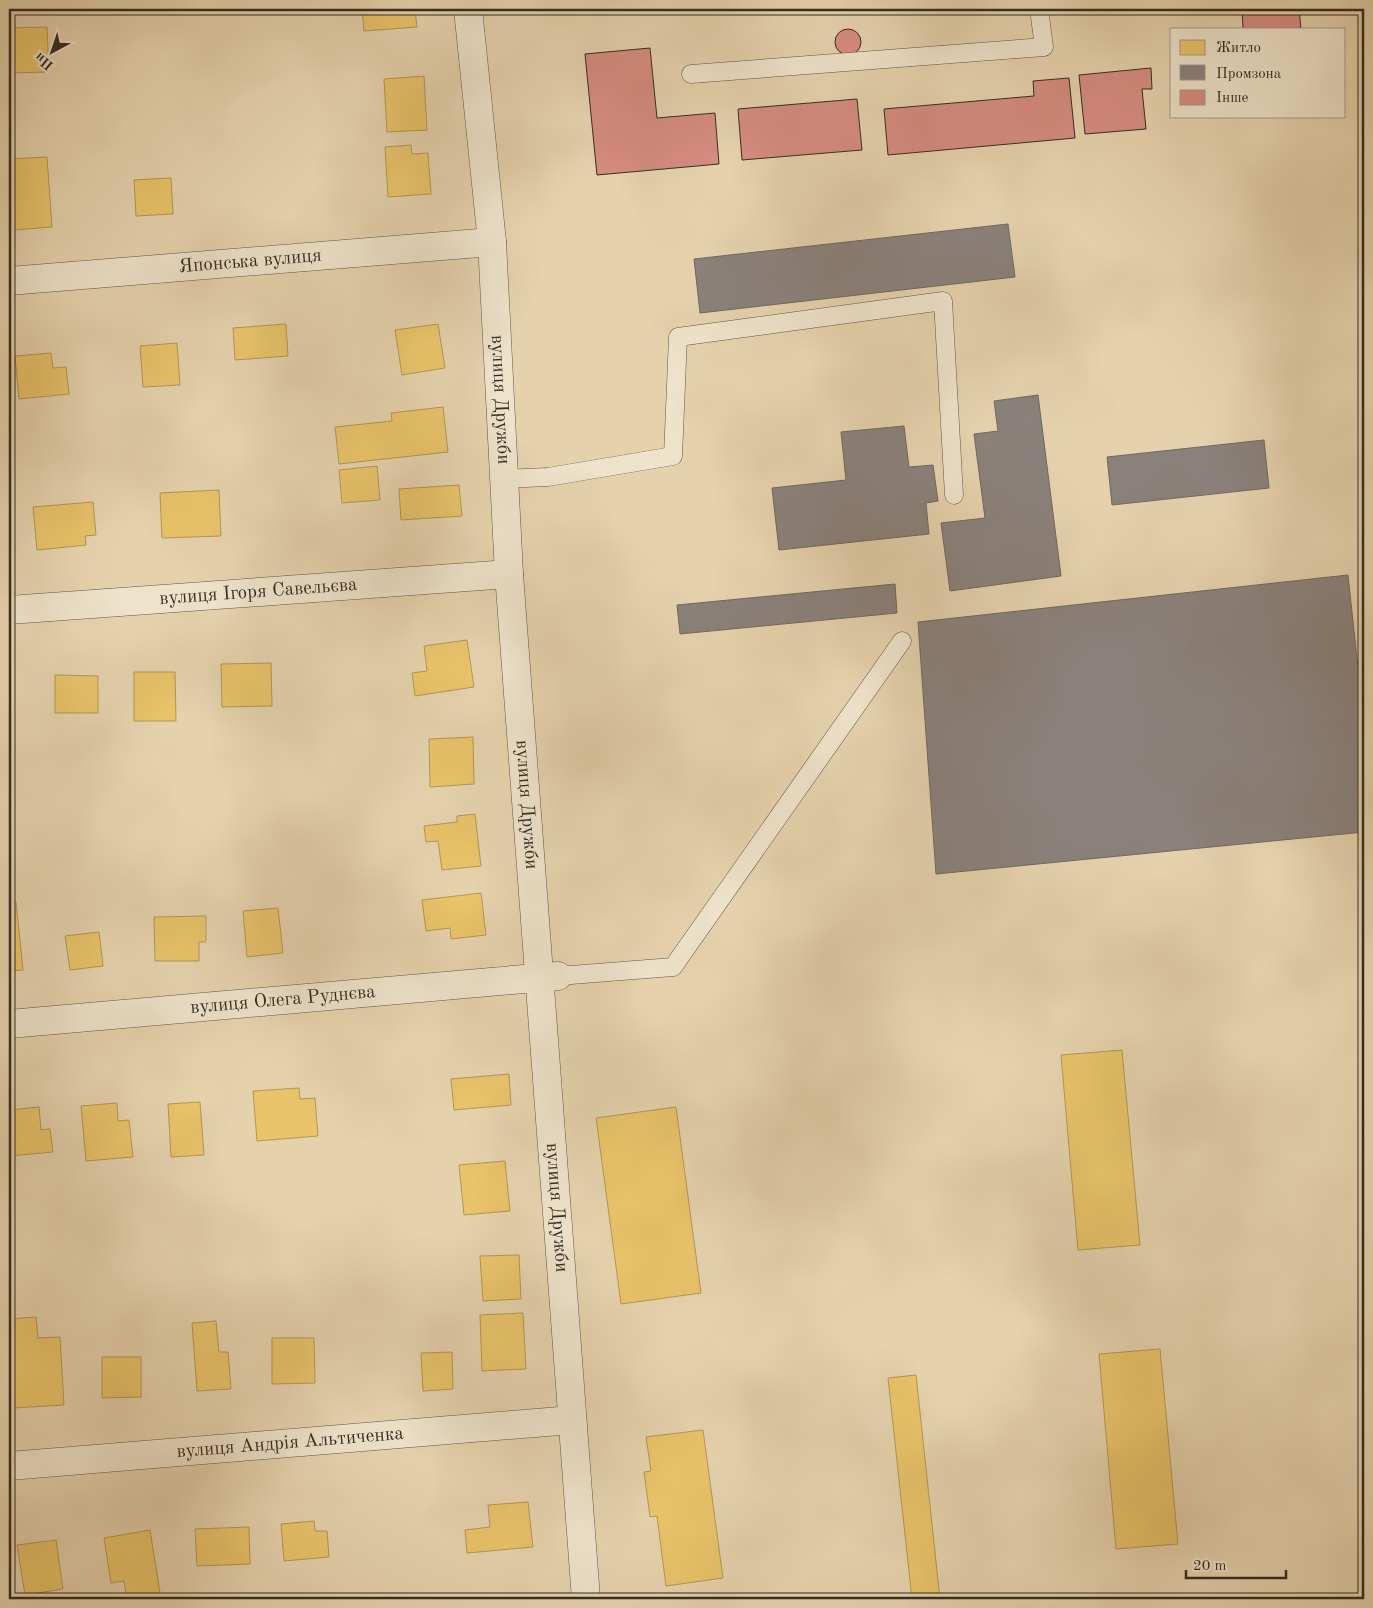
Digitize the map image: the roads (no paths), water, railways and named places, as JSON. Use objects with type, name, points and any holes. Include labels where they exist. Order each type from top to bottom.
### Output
[{"type":"street","name":"вулиця Дружби","points":[[468,9],[492,242],[509,574],[549,977],[572,1420],[586,1599]]},
{"type":"street","name":"Японська вулиця","points":[[9,281],[492,242]]},
{"type":"street","name":"вулиця Ігоря Савельєва","points":[[9,610],[509,574]]},
{"type":"street","name":"вулиця Олега Руднєва","points":[[9,1024],[549,977]]},
{"type":"street","name":"вулиця Андрія Альтиченка","points":[[9,1466],[572,1420]]},
{"type":"lane","points":[[691,74],[1044,47],[1039,9]]},
{"type":"lane","points":[[504,479],[548,477],[673,456],[678,338],[943,301],[954,495]]},
{"type":"lane","points":[[549,977],[673,967],[902,641]]}]
